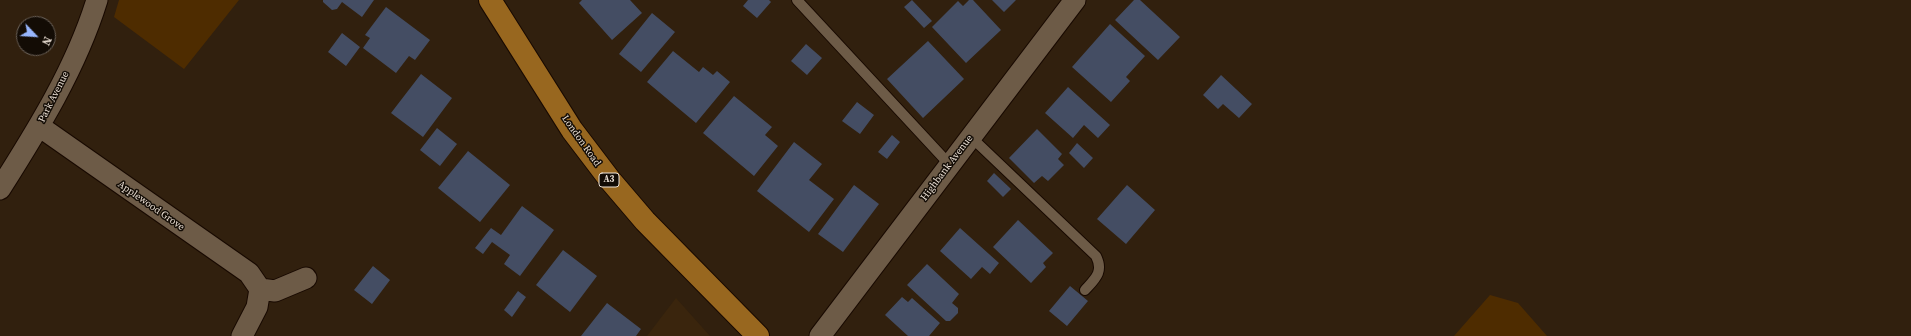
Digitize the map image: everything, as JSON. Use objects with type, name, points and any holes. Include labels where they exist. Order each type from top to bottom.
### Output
[{"type":"main road","name":"London Road","points":[[490,0],[572,130],[610,180],[645,221],[752,334]]},
{"type":"street","name":"Park Avenue","points":[[0,189],[39,126],[89,25],[97,0]]},
{"type":"street","name":"Highbank Avenue","points":[[820,336],[1075,0]]},
{"type":"street","name":"Applewood Grove","points":[[39,126],[249,273],[260,289]]},
{"type":"street","points":[[242,336],[257,307],[260,289],[275,291],[306,278]]},
{"type":"lane","points":[[797,0],[950,165]]},
{"type":"lane","points":[[971,137],[1096,256],[1100,264],[1098,275],[1085,290]]},
{"type":"shaded area","points":[[119,0],[239,0],[184,69],[114,17]]},
{"type":"shaded area","points":[[1490,295],[1518,303],[1547,336],[1454,336]]},
{"type":"shaded area","points":[[676,298],[710,336],[647,336]]},
{"type":"building","points":[[323,0],[374,0],[362,17],[342,2],[337,9],[332,10],[323,2]]},
{"type":"building","points":[[582,0],[630,0],[642,13],[612,40],[579,3]]},
{"type":"building","points":[[748,0],[769,0],[771,2],[757,18],[743,6]]},
{"type":"building","points":[[912,0],[932,21],[924,28],[904,7]]},
{"type":"building","points":[[969,0],[973,0],[1001,30],[966,63],[932,27],[958,1],[963,6]]},
{"type":"building","points":[[992,0],[1016,0],[1004,12]]},
{"type":"building","points":[[1134,0],[1140,0],[1180,37],[1158,60],[1115,20]]},
{"type":"building","points":[[386,7],[430,40],[415,60],[409,56],[396,73],[363,48],[370,38],[365,35]]},
{"type":"building","points":[[652,13],[675,32],[641,72],[619,54]]},
{"type":"building","points":[[1110,24],[1145,56],[1126,77],[1130,81],[1111,102],[1072,67]]},
{"type":"building","points":[[342,33],[360,47],[346,66],[328,52]]},
{"type":"building","points":[[928,41],[964,79],[923,118],[887,79]]},
{"type":"building","points":[[806,44],[822,58],[807,75],[791,61]]},
{"type":"building","points":[[673,51],[699,72],[703,67],[713,75],[717,71],[730,82],[696,123],[647,82]]},
{"type":"building","points":[[421,74],[452,98],[423,137],[391,113]]},
{"type":"building","points":[[1221,75],[1252,104],[1239,118],[1223,104],[1218,109],[1203,95]]},
{"type":"building","points":[[1068,87],[1110,125],[1098,138],[1084,125],[1073,138],[1045,113]]},
{"type":"building","points":[[734,96],[772,127],[765,135],[778,146],[754,176],[703,133]]},
{"type":"building","points":[[857,102],[874,115],[860,134],[842,121]]},
{"type":"building","points":[[437,128],[457,144],[440,166],[420,150]]},
{"type":"building","points":[[1037,129],[1062,154],[1058,159],[1064,165],[1048,181],[1042,176],[1034,183],[1009,158]]},
{"type":"building","points":[[892,135],[900,142],[887,159],[878,152]]},
{"type":"building","points":[[794,142],[822,164],[809,180],[834,199],[809,232],[757,191]]},
{"type":"building","points":[[1077,143],[1093,158],[1084,168],[1069,153]]},
{"type":"building","points":[[468,151],[510,185],[480,222],[438,188]]},
{"type":"building","points":[[994,173],[1011,189],[1003,197],[987,181]]},
{"type":"building","points":[[854,185],[879,204],[843,252],[818,234]]},
{"type":"building","points":[[1127,185],[1155,210],[1126,244],[1097,219]]},
{"type":"building","points":[[522,206],[554,230],[520,276],[504,264],[510,255],[492,242],[483,254],[475,248],[491,228],[501,235]]},
{"type":"building","points":[[1018,220],[1053,253],[1043,263],[1046,267],[1031,283],[993,247]]},
{"type":"building","points":[[960,228],[999,263],[990,274],[982,267],[971,279],[940,251]]},
{"type":"building","points":[[563,250],[597,276],[570,312],[536,285]]},
{"type":"building","points":[[927,264],[959,294],[952,303],[958,308],[958,313],[950,321],[946,321],[907,285]]},
{"type":"building","points":[[373,266],[390,280],[372,304],[354,290]]},
{"type":"building","points":[[1070,286],[1088,301],[1067,326],[1049,311]]},
{"type":"building","points":[[518,291],[526,297],[512,317],[504,310]]},
{"type":"building","points":[[902,297],[908,302],[912,298],[940,323],[929,336],[908,336],[885,315]]},
{"type":"building","points":[[607,303],[641,329],[636,336],[581,336]]}]
